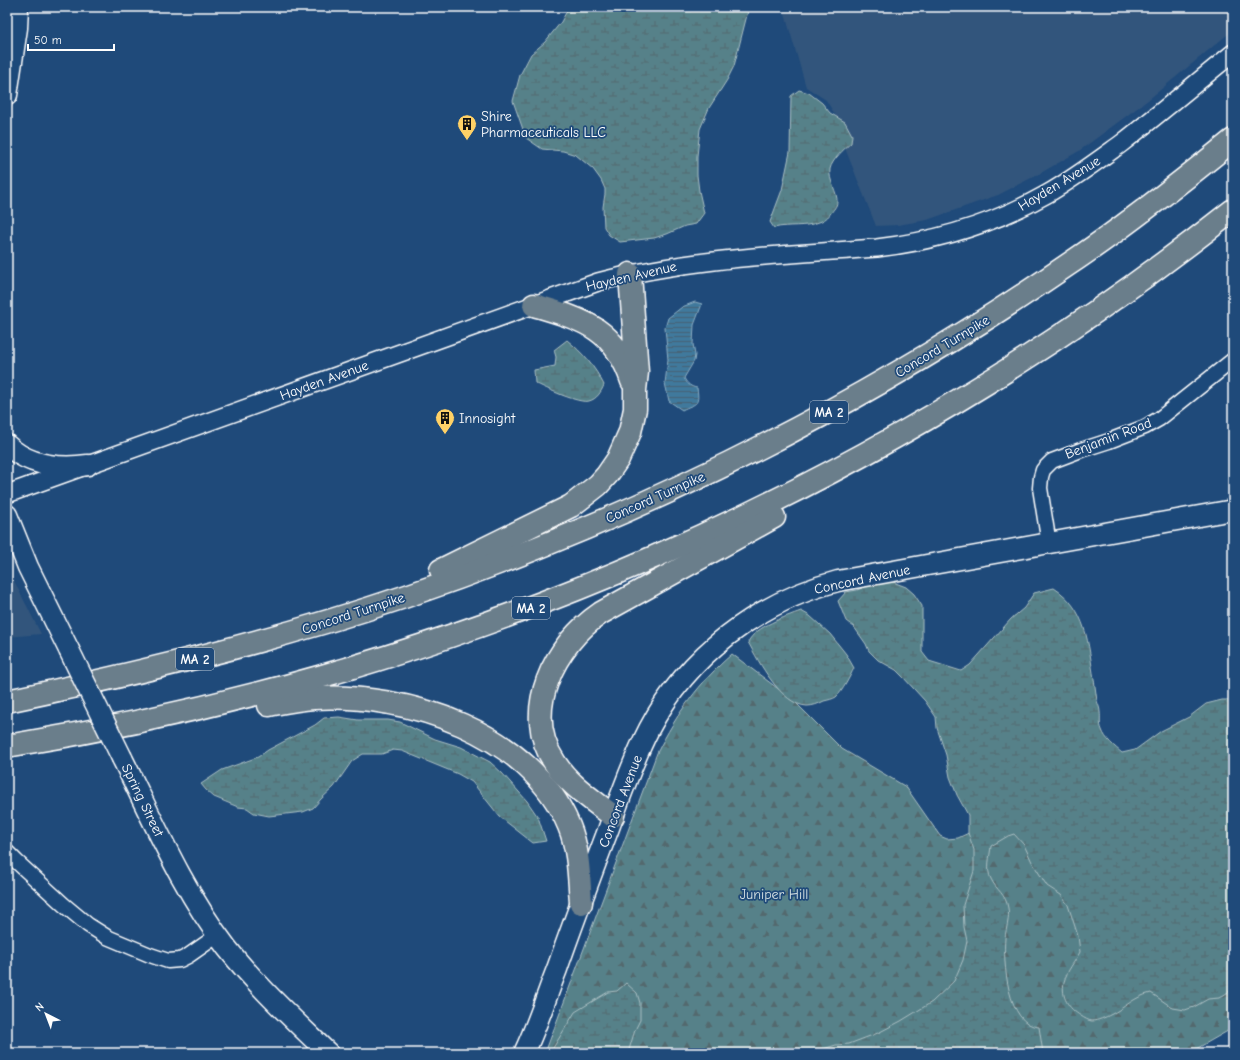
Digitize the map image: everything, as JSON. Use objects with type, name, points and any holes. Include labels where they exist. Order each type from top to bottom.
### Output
[{"type":"highway","name":"Concord Turnpike","points":[[7,702],[206,656],[286,634],[381,604],[490,566],[598,522],[724,466],[822,416],[932,353],[1037,286],[1139,214],[1233,140]]},
{"type":"highway","name":"MA 2","points":[[7,746],[116,727],[198,709],[286,687],[385,658],[464,632],[549,601],[634,566],[761,508],[848,463],[961,399],[1037,351],[1140,280],[1233,210]]},
{"type":"highway","points":[[381,604],[435,572],[558,513],[577,502],[593,490],[610,470],[618,459],[624,446],[634,416],[637,372],[630,274]]},
{"type":"highway","points":[[534,305],[591,325],[602,334],[615,347],[622,358],[635,390]]},
{"type":"highway","points":[[613,816],[577,788],[562,773],[554,762],[545,743],[541,722],[542,701],[551,672],[562,651],[578,631],[601,613],[800,503],[848,463]]},
{"type":"highway","points":[[198,709],[261,707],[313,698],[363,700],[390,704],[424,712],[446,719],[485,736],[513,754],[532,770],[560,806],[569,825],[576,847],[581,903]]},
{"type":"main road","points":[[7,95],[14,51],[18,7]]},
{"type":"main road","points":[[7,445],[22,456],[41,464],[60,467],[88,465]]},
{"type":"main road","name":"Concord Avenue","points":[[524,1053],[542,1010],[613,816],[644,740],[654,721],[682,679],[707,653],[728,635],[750,619],[791,597],[838,581],[1233,510]]},
{"type":"main road","name":"Spring Street","points":[[7,515],[28,567],[181,876],[202,911],[237,960],[256,982],[328,1053]]},
{"type":"street","name":"Hayden Avenue","points":[[7,494],[586,286],[630,274],[668,266],[711,260],[877,248],[899,245],[938,237],[981,224],[1024,206],[1076,176],[1156,116],[1233,53]]},
{"type":"street","name":"Benjamin Road","points":[[1049,544],[1040,488],[1043,470],[1052,461],[1109,441],[1152,423],[1233,360]]},
{"type":"street","points":[[7,852],[48,891],[88,925],[107,937],[150,955],[168,961],[180,960],[218,935]]},
{"type":"shaded area","points":[[783,7],[1233,7],[1233,30],[1148,100],[1079,151],[1039,174],[998,195],[927,220],[898,225],[876,226],[837,128],[839,121],[826,100],[806,87]]},
{"type":"shaded area","points":[[695,302],[702,304],[694,325],[693,344],[695,355],[694,361],[684,378],[689,385],[697,388],[698,398],[696,404],[682,410],[669,401],[665,383],[668,360],[665,328],[668,318],[682,307]]},
{"type":"shaded area","points":[[7,567],[41,634],[7,637]]},
{"type":"green space","points":[[569,7],[749,7],[734,66],[709,108],[700,129],[697,156],[697,175],[704,213],[696,224],[685,226],[654,238],[620,242],[609,235],[604,227],[603,207],[605,189],[601,180],[593,169],[576,155],[563,151],[542,149],[526,138],[513,101],[520,75],[531,54],[545,42],[561,22]]},
{"type":"green space","points":[[799,90],[809,93],[822,103],[830,113],[845,122],[852,135],[851,143],[836,158],[830,169],[830,178],[837,202],[829,216],[813,224],[774,228],[770,222],[782,190],[790,152],[791,96]]},
{"type":"green space","points":[[567,340],[588,361],[597,372],[604,385],[598,395],[592,400],[584,401],[570,398],[535,383],[534,370],[555,366],[556,357],[554,350]]},
{"type":"green space","points":[[876,582],[893,582],[906,587],[914,594],[922,606],[922,652],[929,661],[961,671],[970,665],[1011,619],[1024,608],[1034,593],[1054,588],[1065,597],[1080,617],[1090,653],[1097,701],[1100,711],[1101,728],[1108,740],[1122,753],[1135,750],[1161,731],[1189,717],[1206,704],[1222,700],[1233,700],[1233,989],[1219,998],[1208,999],[1185,1010],[1173,1008],[1151,993],[1139,997],[1106,1017],[1096,1020],[1089,1020],[1076,1013],[1066,1002],[1063,987],[1065,978],[1080,952],[1078,936],[1068,905],[1061,895],[1047,886],[1032,862],[1024,845],[1014,834],[991,846],[989,871],[993,883],[1005,899],[1008,908],[1009,916],[1005,938],[1005,961],[1009,991],[1020,1016],[1028,1024],[1039,1027],[1043,1053],[810,1053],[836,1045],[849,1044],[878,1033],[932,1002],[954,981],[963,960],[967,941],[964,927],[963,905],[974,871],[974,850],[968,833],[968,815],[957,795],[950,777],[946,755],[937,728],[936,717],[925,701],[896,670],[878,660],[869,651],[854,627],[846,621],[838,601],[846,592],[857,590]]},
{"type":"green space","points":[[801,611],[810,616],[830,634],[846,654],[854,668],[844,687],[836,697],[816,705],[809,706],[797,704],[780,691],[765,671],[748,642],[757,631],[779,619]]},
{"type":"green space","name":"Juniper Hill","points":[[732,654],[793,700],[842,749],[906,787],[940,836],[947,839],[958,838],[1114,765],[1233,725],[1233,1028],[1189,1053],[545,1053],[657,753],[690,699],[709,676]]},
{"type":"green space","points":[[339,717],[358,720],[388,720],[400,722],[435,739],[461,747],[490,762],[527,801],[538,817],[546,841],[533,843],[500,817],[472,782],[458,774],[402,751],[393,750],[382,754],[363,754],[352,761],[334,787],[313,808],[303,812],[269,816],[254,813],[247,808],[238,807],[214,797],[201,784],[222,770],[258,757],[268,750],[315,725],[324,718]]},
{"type":"green space","points":[[626,983],[637,993],[640,1003],[640,1020],[635,1030],[628,1053],[550,1053],[575,1012],[608,992],[617,991]]},
{"type":"place","name":"Shire Pharmaceuticals LLC","points":[[467,141]]},
{"type":"place","name":"Innosight","points":[[445,435]]}]
